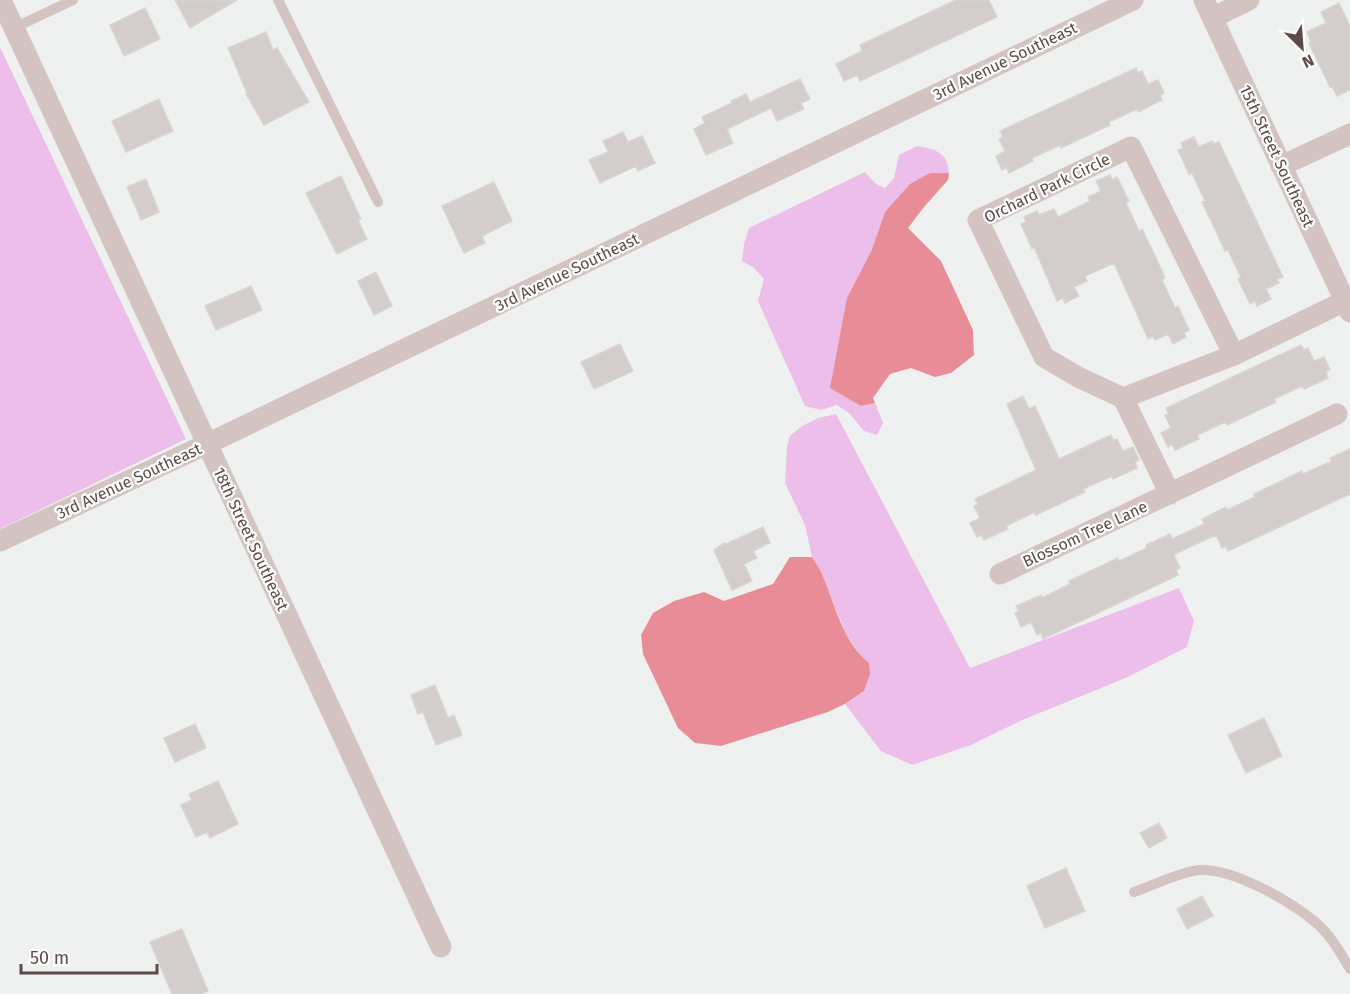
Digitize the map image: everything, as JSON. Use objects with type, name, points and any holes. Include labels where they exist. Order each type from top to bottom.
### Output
[{"type":"street","name":"18th Street Southeast","points":[[2,0],[441,947]]},
{"type":"street","name":"3rd Avenue Southeast","points":[[0,540],[207,444],[1133,0]]},
{"type":"street","points":[[1208,9],[1249,0]]},
{"type":"street","name":"15th Street Southeast","points":[[1208,9],[1347,306]]},
{"type":"street","points":[[1281,166],[1350,134]]},
{"type":"street","name":"Orchard Park Circle","points":[[1123,398],[1078,377],[1044,357],[978,220],[1131,147],[1234,355]]},
{"type":"street","points":[[1170,494],[1123,398],[1234,355],[1347,306]]},
{"type":"street","name":"Blossom Tree Lane","points":[[1000,574],[1338,414]]},
{"type":"lane","points":[[14,28],[73,0]]},
{"type":"lane","points":[[278,0],[378,202]]},
{"type":"lane","points":[[1134,892],[1198,870],[1224,871],[1244,879],[1314,921],[1327,933],[1350,969]]},
{"type":"shaded area","points":[[0,47],[186,439],[0,529]]},
{"type":"shaded area","points":[[917,146],[943,156],[949,173],[930,173],[885,212],[871,252],[861,406],[875,403],[883,423],[877,435],[864,431],[850,414],[837,405],[821,410],[805,406],[758,301],[764,279],[753,267],[742,261],[744,244],[749,228],[865,172],[876,184],[885,188],[894,178],[899,155]]},
{"type":"shaded area","points":[[930,173],[949,173],[948,180],[908,228],[941,261],[973,330],[974,355],[951,373],[935,377],[911,368],[890,374],[873,398],[875,403],[861,406],[830,388],[847,298],[871,252],[885,212],[910,184]]},
{"type":"shaded area","points":[[836,414],[970,668],[1179,588],[1194,621],[1187,647],[1128,677],[1020,721],[971,745],[912,765],[881,751],[845,704],[864,691],[862,658],[846,634],[818,566],[812,557],[805,525],[785,483],[787,446],[790,436],[802,426],[818,418]]},
{"type":"shaded area","points":[[790,557],[812,557],[818,566],[844,630],[859,654],[869,663],[870,674],[864,691],[828,712],[721,746],[695,743],[678,728],[643,654],[641,635],[653,613],[674,601],[704,592],[724,601],[773,584]]},
{"type":"building","points":[[175,0],[237,0],[190,28]]},
{"type":"building","points":[[956,0],[989,0],[997,17],[860,81],[857,75],[844,81],[836,64],[862,51],[860,45]]},
{"type":"building","points":[[1339,3],[1350,26],[1350,90],[1337,96],[1332,86],[1330,87],[1309,43],[1311,42],[1307,32],[1326,23],[1321,12]]},
{"type":"building","points":[[145,8],[160,39],[124,56],[110,25]]},
{"type":"building","points":[[266,32],[273,50],[277,48],[309,102],[264,125],[246,94],[228,48]]},
{"type":"building","points":[[1136,68],[1138,73],[1142,71],[1148,84],[1158,80],[1164,93],[1160,95],[1162,100],[1138,112],[1137,109],[1109,122],[1110,125],[1061,148],[1060,145],[1032,158],[1033,161],[1009,173],[1006,167],[1002,170],[996,156],[1005,151],[999,139],[1003,137],[1000,131]]},
{"type":"building","points":[[800,79],[810,99],[801,103],[804,109],[777,121],[771,108],[727,129],[733,143],[706,155],[694,129],[705,123],[702,117],[746,94],[750,102]]},
{"type":"building","points":[[159,99],[173,131],[126,152],[112,121]]},
{"type":"building","points":[[623,132],[628,142],[642,136],[655,163],[638,171],[636,166],[600,183],[589,160],[608,152],[603,141]]},
{"type":"building","points":[[1194,137],[1199,147],[1212,141],[1214,144],[1219,142],[1283,277],[1277,279],[1279,283],[1266,289],[1271,299],[1257,306],[1255,301],[1250,304],[1228,250],[1225,251],[1202,202],[1205,201],[1192,173],[1189,174],[1178,150],[1183,148],[1181,143]]},
{"type":"building","points":[[1110,175],[1112,180],[1117,177],[1129,201],[1126,203],[1139,231],[1142,229],[1165,278],[1162,280],[1175,308],[1178,306],[1189,330],[1184,333],[1186,337],[1173,344],[1168,334],[1155,340],[1153,336],[1148,339],[1114,263],[1085,276],[1087,281],[1074,287],[1079,296],[1065,303],[1063,298],[1057,301],[1034,247],[1032,249],[1021,224],[1026,222],[1024,217],[1037,211],[1039,215],[1054,209],[1058,217],[1090,201],[1088,197],[1101,191],[1096,181]]},
{"type":"building","points":[[341,176],[361,219],[358,220],[367,239],[337,254],[306,193]]},
{"type":"building","points":[[146,179],[159,212],[141,220],[127,187]]},
{"type":"building","points":[[494,182],[512,221],[482,236],[485,243],[464,253],[442,206]]},
{"type":"building","points":[[376,272],[392,306],[374,315],[358,281]]},
{"type":"building","points":[[251,286],[262,310],[216,330],[205,306]]},
{"type":"building","points":[[620,344],[633,371],[594,389],[581,362]]},
{"type":"building","points":[[1301,345],[1304,350],[1308,348],[1314,361],[1324,357],[1330,370],[1326,372],[1328,378],[1304,389],[1302,386],[1274,399],[1276,402],[1227,425],[1225,422],[1197,435],[1199,439],[1175,450],[1172,444],[1168,447],[1161,433],[1171,428],[1165,415],[1169,414],[1166,408]]},
{"type":"building","points":[[1023,396],[1029,409],[1035,406],[1059,459],[1111,435],[1113,440],[1117,439],[1123,451],[1133,447],[1139,460],[1135,462],[1137,468],[1083,489],[1085,492],[1036,515],[1035,512],[1006,526],[1008,529],[984,540],[981,535],[977,537],[970,523],[980,518],[974,506],[978,504],[975,499],[1036,470],[1007,404]]},
{"type":"building","points":[[1350,449],[1350,494],[1228,551],[1226,546],[1222,548],[1216,535],[1183,550],[1174,555],[1180,568],[1176,570],[1178,575],[1043,639],[1041,633],[1037,635],[1031,622],[1021,627],[1015,613],[1019,611],[1016,606],[1041,595],[1042,598],[1070,584],[1069,581],[1118,558],[1119,561],[1147,548],[1146,545],[1170,534],[1172,539],[1200,526],[1204,524],[1202,519],[1226,507],[1227,510],[1255,497],[1254,494],[1302,471],[1303,474],[1332,461],[1330,458]]},
{"type":"building","points":[[763,527],[770,543],[753,551],[757,558],[744,564],[752,581],[732,590],[714,550],[724,543]]},
{"type":"building","points":[[435,685],[448,718],[454,715],[462,735],[436,745],[423,712],[418,714],[411,695]]},
{"type":"building","points":[[1264,718],[1282,756],[1246,773],[1228,735]]},
{"type":"building","points":[[195,724],[206,748],[175,762],[164,738]]},
{"type":"building","points":[[218,781],[238,824],[210,838],[207,832],[196,837],[181,805],[192,800],[189,794]]},
{"type":"building","points":[[1159,823],[1167,838],[1149,848],[1140,833]]},
{"type":"building","points":[[1066,868],[1085,911],[1045,928],[1027,886]]},
{"type":"building","points":[[1202,896],[1213,916],[1187,929],[1177,909]]},
{"type":"building","points":[[182,929],[208,991],[201,994],[172,994],[150,942]]}]
